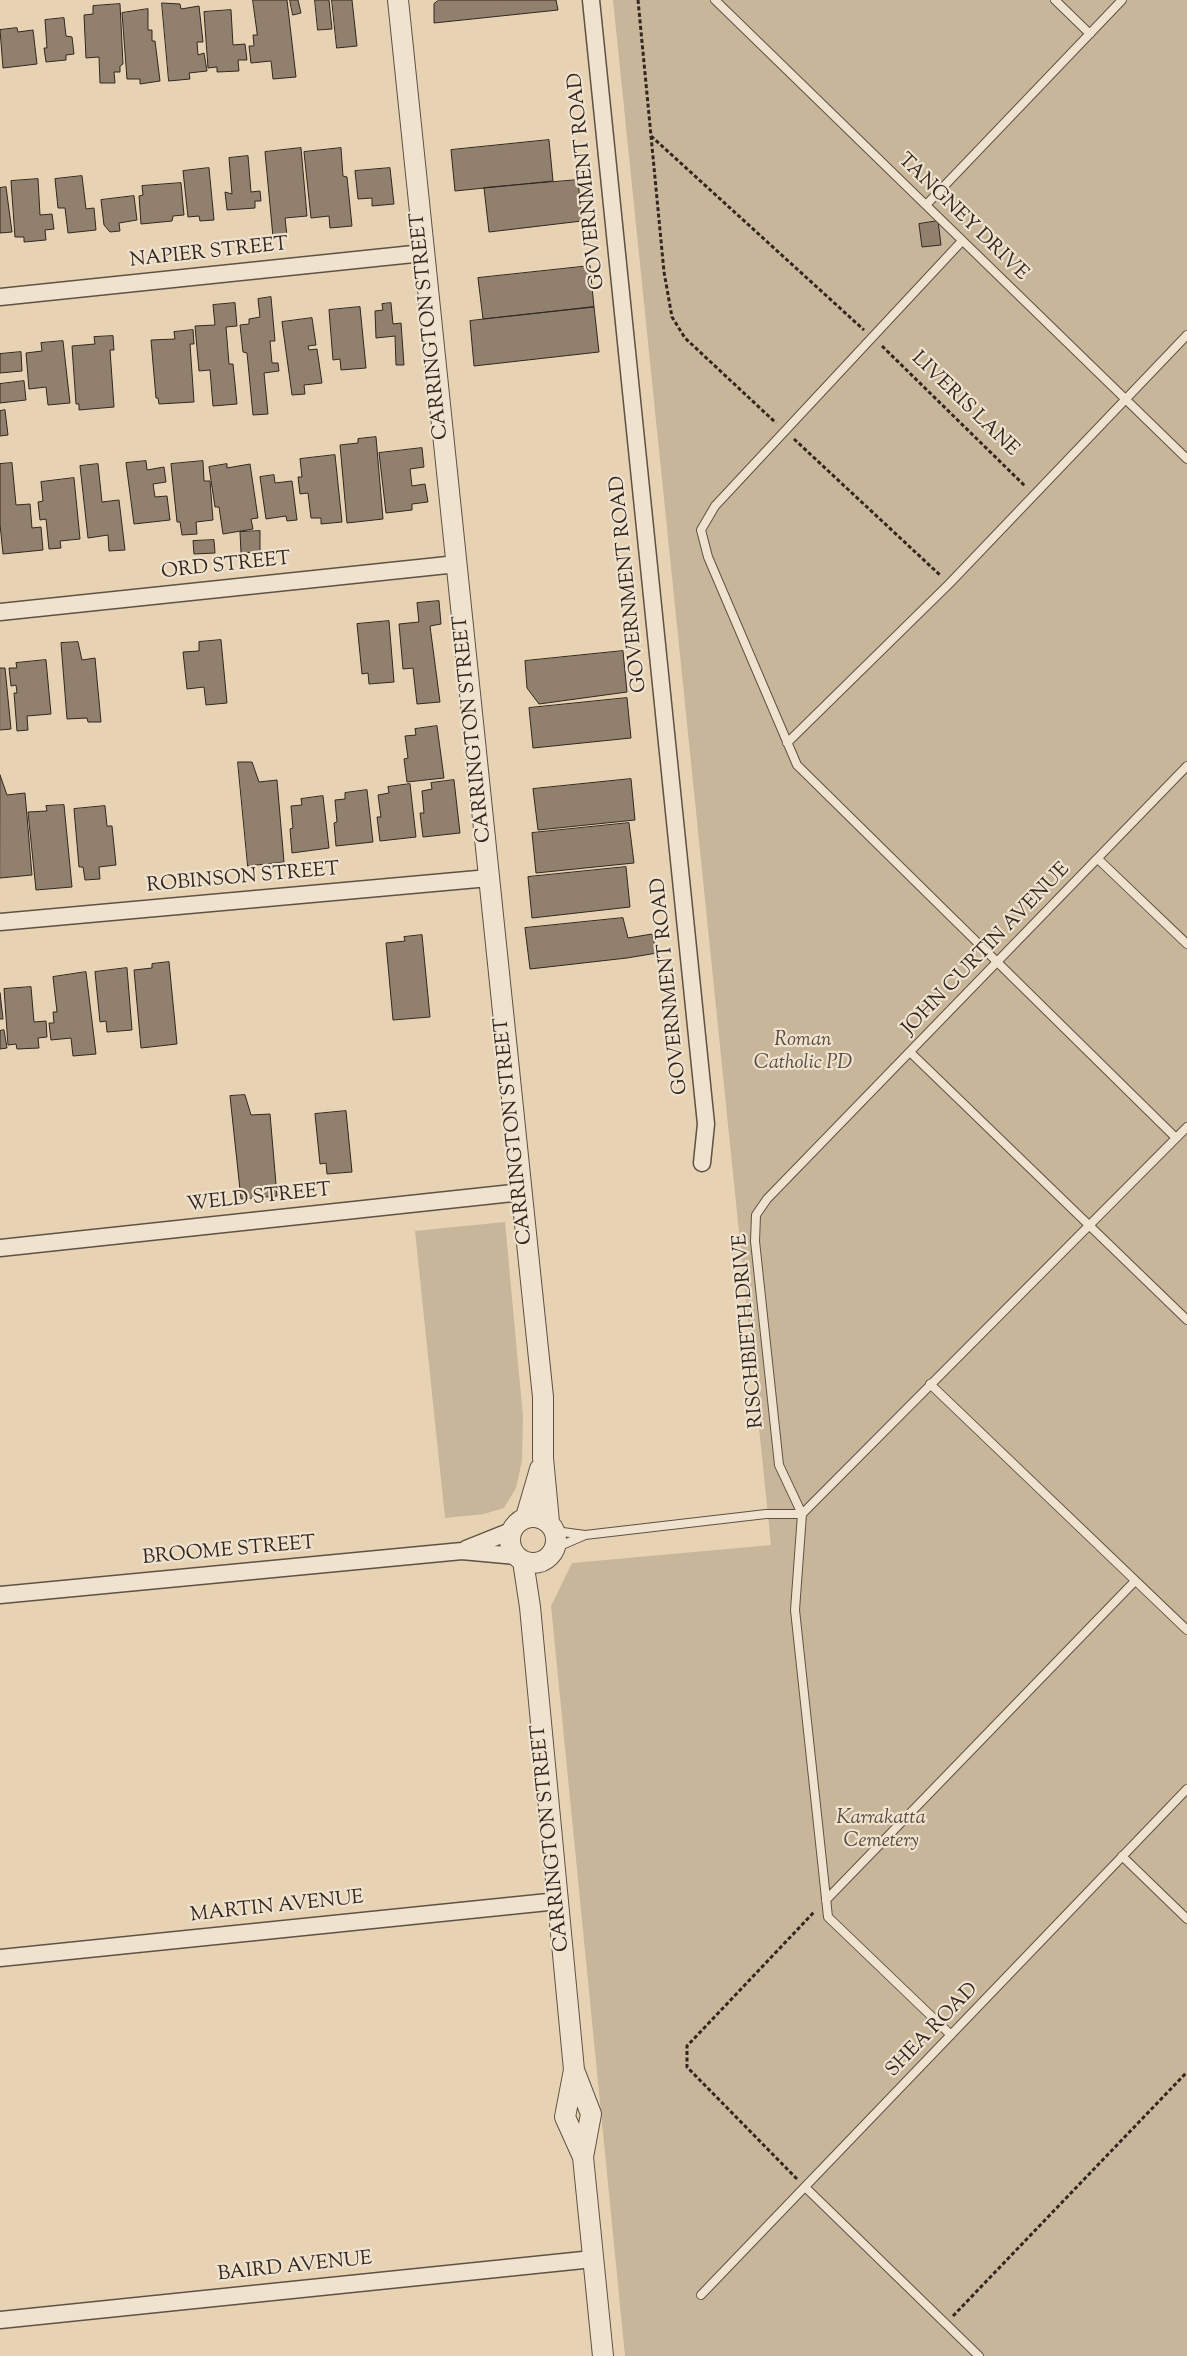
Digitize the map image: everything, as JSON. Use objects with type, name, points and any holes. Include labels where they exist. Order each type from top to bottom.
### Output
[{"type":"street","name":"CARRINGTON STREET","points":[[398,0],[543,1397],[543,1458],[553,1534]]},
{"type":"street","name":"GOVERNMENT ROAD","points":[[591,0],[706,1124],[702,1163]]},
{"type":"street","name":"NAPIER STREET","points":[[0,297],[423,253]]},
{"type":"street","name":"ORD STREET","points":[[0,612],[457,564]]},
{"type":"street","name":"ROBINSON STREET","points":[[0,922],[489,878]]},
{"type":"street","name":"WELD STREET","points":[[0,1248],[522,1192]]},
{"type":"street","name":"CARRINGTON STREET","points":[[526,1517],[543,1458]]},
{"type":"street","points":[[526,1517],[538,1517],[553,1534],[546,1560],[526,1560],[510,1544],[511,1531],[515,1525],[526,1517]]},
{"type":"street","name":"BROOME STREET","points":[[462,1551],[511,1531]]},
{"type":"street","name":"BROOME STREET","points":[[0,1595],[462,1551],[526,1560]]},
{"type":"street","name":"CARRINGTON STREET","points":[[526,1560],[574,2070],[591,2114],[583,2157],[603,2356]]},
{"type":"street","name":"MARTIN AVENUE","points":[[0,1958],[558,1901]]},
{"type":"street","name":"BAIRD AVENUE","points":[[0,2320],[594,2258]]},
{"type":"lane","name":"TANGNEY DRIVE","points":[[715,0],[1187,459]]},
{"type":"lane","points":[[1055,0],[1090,34]]},
{"type":"lane","points":[[926,205],[1122,0]]},
{"type":"lane","points":[[962,241],[715,506],[701,530],[708,557],[797,765],[1176,1138]]},
{"type":"lane","points":[[787,743],[949,584],[1187,335]]},
{"type":"lane","name":"JOHN CURTIN AVENUE","points":[[1187,766],[911,1053],[1187,1320]]},
{"type":"lane","points":[[1098,859],[1187,944]]},
{"type":"lane","name":"RISCHBIETH DRIVE","points":[[802,1514],[779,1465],[755,1241],[756,1215],[767,1199],[911,1053]]},
{"type":"lane","points":[[951,2034],[828,1917],[795,1610],[802,1514],[1187,1127]]},
{"type":"lane","points":[[930,1384],[1187,1630]]},
{"type":"lane","points":[[553,1534],[585,1535],[766,1514],[802,1514]]},
{"type":"lane","points":[[553,1534],[585,1535]]},
{"type":"lane","points":[[826,1900],[1135,1581]]},
{"type":"lane","name":"SHEA ROAD","points":[[702,2295],[1187,1789]]},
{"type":"lane","points":[[1122,1856],[1187,1920]]},
{"type":"lane","points":[[805,2188],[979,2356]]},
{"type":"path","points":[[638,0],[664,272],[672,317],[684,338],[949,584]]},
{"type":"path","name":"LIVERIS LANE","points":[[650,135],[872,337],[1034,495]]},
{"type":"path","points":[[805,2188],[687,2067],[687,2046],[826,1900]]},
{"type":"path","points":[[946,2323],[1187,2072]]},
{"type":"green space","name":"Karrakatta Cemetery","points":[[613,0],[1187,0],[1187,2356],[625,2356],[551,1606],[572,1563],[771,1545]]},
{"type":"green space","points":[[505,1222],[523,1417],[522,1461],[516,1488],[504,1508],[484,1514],[445,1518],[415,1231]]},
{"type":"building","points":[[253,0],[287,0],[296,77],[273,79],[271,61],[251,63],[249,46],[254,46],[253,35],[257,35]]},
{"type":"building","points":[[290,0],[298,0],[301,13],[293,15]]},
{"type":"building","points":[[315,0],[329,0],[332,29],[318,30]]},
{"type":"building","points":[[332,0],[352,0],[357,46],[337,48]]},
{"type":"building","points":[[439,0],[556,0],[558,10],[434,23],[434,4]]},
{"type":"building","points":[[162,3],[180,4],[181,9],[199,6],[203,42],[197,42],[198,55],[204,53],[207,71],[189,73],[190,79],[169,81]]},
{"type":"building","points":[[120,4],[123,64],[120,66],[120,72],[114,72],[115,83],[100,83],[99,57],[86,58],[84,15],[93,14],[93,6]]},
{"type":"building","points":[[148,9],[148,30],[152,30],[152,41],[155,41],[160,81],[140,84],[140,79],[127,79],[122,13]]},
{"type":"building","points":[[231,10],[233,45],[245,44],[247,60],[238,60],[239,71],[217,72],[217,67],[208,68],[204,12]]},
{"type":"building","points":[[64,18],[66,36],[72,37],[74,54],[66,55],[66,60],[46,62],[44,48],[47,48],[45,20]]},
{"type":"building","points":[[17,28],[18,32],[33,30],[37,64],[3,68],[0,30]]},
{"type":"building","points":[[549,140],[553,181],[455,191],[451,150]]},
{"type":"building","points":[[301,148],[307,216],[285,218],[287,236],[273,237],[265,152]]},
{"type":"building","points":[[341,148],[343,176],[347,177],[352,226],[330,228],[329,216],[311,218],[304,152]]},
{"type":"building","points":[[248,156],[251,192],[260,191],[261,201],[255,201],[255,208],[227,210],[225,192],[232,194],[229,158]]},
{"type":"building","points":[[209,168],[214,220],[200,221],[199,216],[188,217],[183,171]]},
{"type":"building","points":[[390,168],[394,204],[372,206],[372,198],[358,199],[355,171]]},
{"type":"building","points":[[82,176],[86,209],[94,208],[96,230],[68,233],[65,208],[58,208],[55,179]]},
{"type":"building","points":[[38,179],[40,215],[52,214],[54,229],[45,230],[46,240],[24,242],[24,237],[15,237],[11,181]]},
{"type":"building","points":[[578,180],[582,221],[489,232],[484,188]]},
{"type":"building","points":[[181,183],[184,215],[173,216],[172,221],[141,224],[139,196],[143,195],[142,186]]},
{"type":"building","points":[[6,187],[12,232],[0,233],[0,188]]},
{"type":"building","points":[[134,196],[137,220],[119,223],[120,231],[110,232],[104,225],[101,200]]},
{"type":"building","points":[[938,221],[941,245],[922,247],[919,224]]},
{"type":"building","points":[[590,266],[594,307],[483,319],[478,278]]},
{"type":"building","points":[[271,297],[275,341],[270,341],[272,363],[278,363],[279,371],[264,373],[268,414],[253,415],[247,353],[243,352],[240,325],[249,324],[249,319],[260,317],[258,299]]},
{"type":"building","points":[[235,303],[237,326],[226,327],[229,364],[233,364],[237,404],[213,406],[210,370],[199,371],[195,326],[215,325],[213,305]]},
{"type":"building","points":[[391,303],[393,324],[401,323],[404,365],[396,365],[395,336],[376,338],[375,311],[383,310],[382,304]]},
{"type":"building","points":[[360,307],[366,368],[341,370],[340,359],[333,360],[329,310]]},
{"type":"building","points":[[594,307],[599,352],[474,366],[470,321]]},
{"type":"building","points":[[312,318],[316,345],[308,346],[309,350],[317,349],[322,383],[304,385],[305,394],[292,395],[282,322]]},
{"type":"building","points":[[193,330],[194,344],[190,344],[194,402],[159,404],[158,398],[156,398],[151,340],[175,339],[174,332]]},
{"type":"building","points":[[113,336],[114,350],[110,350],[114,407],[79,410],[79,404],[76,404],[72,346],[95,344],[94,337]]},
{"type":"building","points":[[63,341],[70,403],[48,405],[46,387],[29,389],[26,353],[42,351],[41,343]]},
{"type":"building","points":[[21,352],[22,371],[0,373],[0,354]]},
{"type":"building","points":[[24,381],[26,400],[0,403],[0,384]]},
{"type":"building","points":[[5,410],[8,435],[0,436],[0,411]]},
{"type":"building","points":[[376,437],[383,519],[347,523],[340,445],[358,443],[358,439]]},
{"type":"building","points":[[422,448],[424,467],[410,469],[412,486],[425,484],[428,502],[412,504],[412,510],[386,513],[379,453]]},
{"type":"building","points":[[335,455],[342,522],[321,524],[321,518],[311,518],[308,493],[300,494],[298,477],[302,477],[300,459]]},
{"type":"building","points":[[146,461],[147,470],[164,467],[166,482],[153,484],[155,497],[167,496],[170,520],[134,524],[126,463]]},
{"type":"building","points":[[203,461],[204,481],[210,481],[213,520],[196,522],[197,534],[182,535],[180,522],[177,522],[171,464]]},
{"type":"building","points":[[12,463],[16,505],[30,504],[32,528],[41,527],[43,550],[3,554],[0,524],[0,464]]},
{"type":"building","points":[[98,464],[102,502],[119,500],[125,550],[109,551],[108,535],[88,538],[80,466]]},
{"type":"building","points":[[227,464],[227,468],[250,464],[258,518],[251,519],[253,529],[223,534],[219,507],[215,507],[209,467]]},
{"type":"building","points":[[274,475],[275,483],[292,481],[297,520],[287,521],[286,516],[266,519],[260,477]]},
{"type":"building","points":[[74,478],[80,539],[60,541],[61,548],[49,549],[46,519],[40,520],[38,502],[43,501],[41,482]]},
{"type":"building","points":[[260,531],[260,552],[241,553],[240,532]]},
{"type":"building","points":[[214,540],[215,553],[194,554],[193,541]]},
{"type":"building","points":[[439,601],[441,624],[430,626],[440,702],[417,704],[413,668],[403,669],[399,624],[419,622],[417,603]]},
{"type":"building","points":[[389,621],[394,682],[369,684],[368,673],[362,674],[357,624]]},
{"type":"building","points":[[221,640],[227,703],[206,705],[204,687],[187,689],[183,652],[199,651],[199,642]]},
{"type":"building","points":[[78,642],[82,660],[95,658],[101,722],[88,722],[87,718],[67,719],[61,643]]},
{"type":"building","points":[[623,651],[627,692],[539,704],[527,688],[525,661]]},
{"type":"building","points":[[46,660],[51,714],[27,716],[28,730],[17,731],[14,693],[17,693],[16,685],[11,686],[9,668],[17,668],[16,663]]},
{"type":"building","points":[[0,668],[5,668],[11,729],[0,730]]},
{"type":"building","points":[[627,698],[631,738],[533,748],[529,708]]},
{"type":"building","points":[[437,726],[444,778],[407,782],[404,759],[408,758],[405,736],[416,735],[415,729]]},
{"type":"building","points":[[238,762],[252,762],[259,782],[277,780],[284,862],[248,866]]},
{"type":"building","points":[[0,775],[7,795],[25,793],[32,875],[0,878]]},
{"type":"building","points":[[631,779],[635,820],[538,830],[533,789]]},
{"type":"building","points":[[454,780],[460,833],[423,837],[420,813],[424,813],[422,791],[432,789],[431,783]]},
{"type":"building","points":[[410,784],[416,837],[380,841],[377,817],[381,817],[378,795],[389,793],[388,787]]},
{"type":"building","points":[[367,790],[373,842],[336,846],[334,823],[337,822],[335,800],[345,799],[345,793]]},
{"type":"building","points":[[323,796],[329,848],[292,853],[290,829],[293,828],[291,806],[302,805],[301,799]]},
{"type":"building","points":[[64,805],[72,887],[36,890],[28,812],[47,811],[46,806]]},
{"type":"building","points":[[105,806],[107,826],[112,826],[116,865],[99,867],[100,879],[85,880],[83,867],[79,867],[74,809]]},
{"type":"building","points":[[629,823],[634,863],[536,873],[532,833]]},
{"type":"building","points":[[626,867],[630,907],[532,918],[528,877]]},
{"type":"building","points":[[623,918],[628,938],[652,934],[657,953],[530,969],[525,928]]},
{"type":"building","points":[[422,935],[430,1017],[393,1020],[386,943],[405,941],[404,937]]},
{"type":"building","points":[[169,962],[177,1044],[141,1048],[134,970],[152,968],[152,964]]},
{"type":"building","points":[[127,968],[132,1030],[107,1032],[106,1021],[100,1022],[95,972]]},
{"type":"building","points":[[86,972],[96,1054],[73,1056],[71,1038],[51,1040],[49,1023],[54,1023],[53,1012],[57,1012],[53,977]]},
{"type":"building","points":[[31,987],[34,1022],[46,1021],[47,1037],[38,1038],[39,1048],[17,1049],[16,1044],[8,1045],[4,989]]},
{"type":"building","points":[[0,993],[3,1019],[0,1019]]},
{"type":"building","points":[[4,1030],[7,1048],[0,1049],[0,1031]]},
{"type":"building","points":[[245,1095],[251,1115],[270,1114],[277,1196],[241,1199],[230,1096]]},
{"type":"building","points":[[346,1111],[352,1172],[327,1174],[326,1163],[320,1164],[315,1114]]},
{"type":"park label","name":"Roman Catholic PD","points":[[803,1054]]}]
